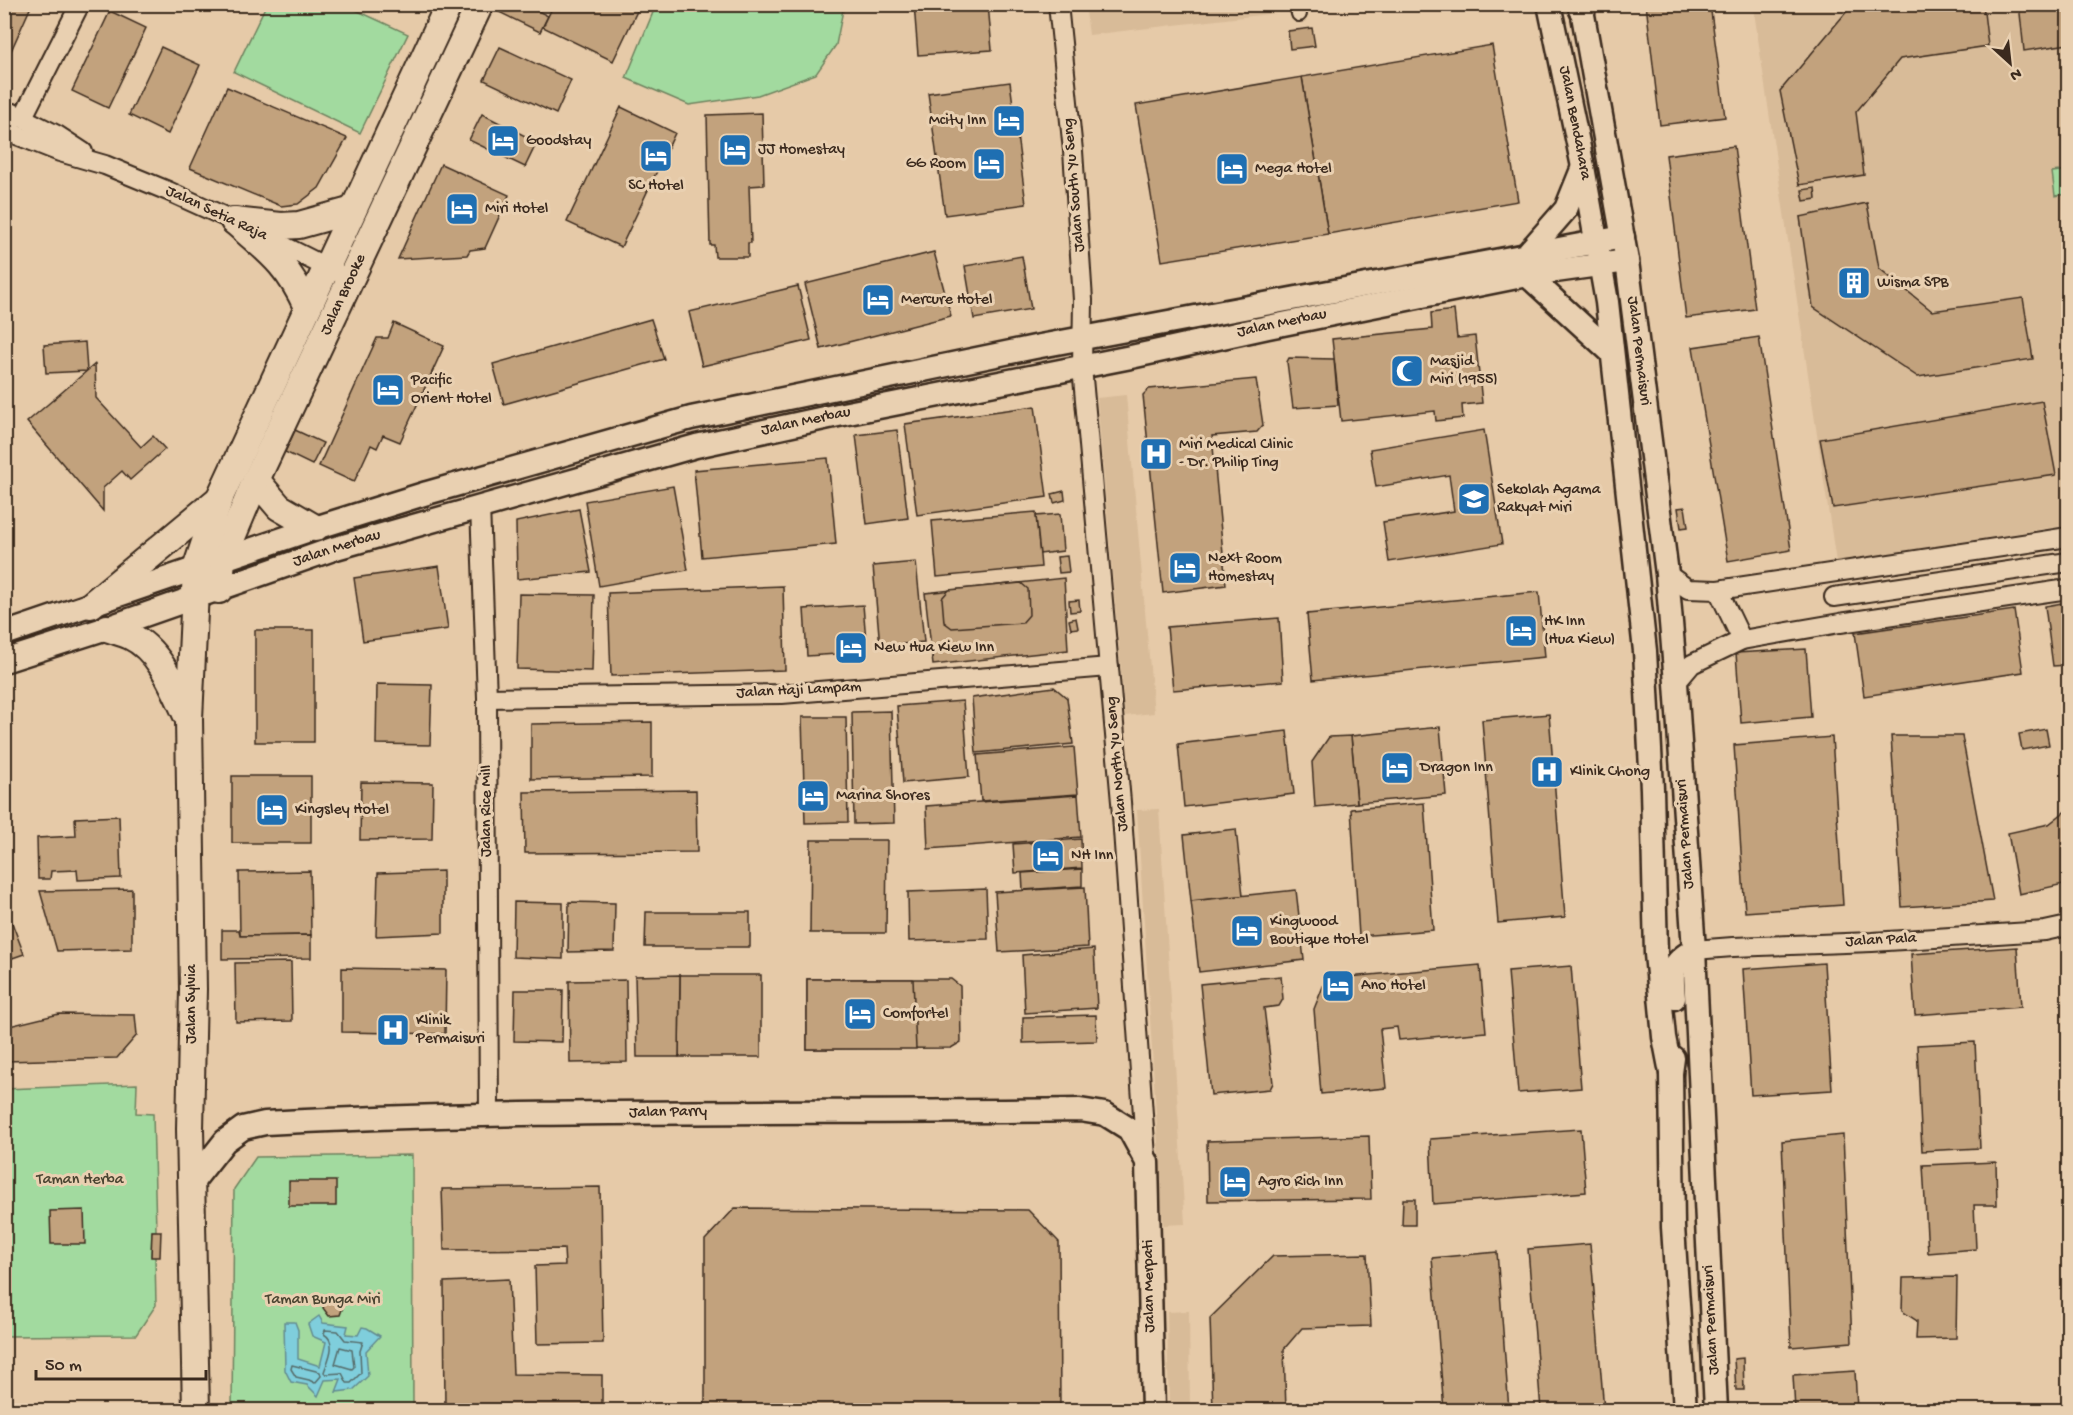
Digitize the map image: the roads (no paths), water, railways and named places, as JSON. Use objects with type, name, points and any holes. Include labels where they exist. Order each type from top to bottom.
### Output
[{"type":"main road","name":"Jalan Brooke","points":[[194,598],[196,570],[220,497],[449,4]]},
{"type":"main road","name":"Jalan Brooke","points":[[219,590],[222,561],[256,480],[480,4]]},
{"type":"main road","points":[[234,221],[281,226],[299,225],[353,210]]},
{"type":"main road","points":[[234,221],[284,266],[296,283],[307,307]]},
{"type":"main road","points":[[256,480],[279,507],[315,528]]},
{"type":"main road","points":[[91,605],[220,497]]},
{"type":"main road","name":"Jalan Sylvia","points":[[194,598],[189,719],[193,989],[191,1185],[196,1410]]},
{"type":"main road","points":[[107,628],[132,637],[148,649],[171,680],[189,719]]},
{"type":"street","points":[[23,117],[80,4]]},
{"type":"street","name":"Jalan South Yu Seng","points":[[1058,4],[1073,150],[1083,300],[1082,367]]},
{"type":"street","name":"Jalan Bendahara","points":[[1550,4],[1599,253]]},
{"type":"street","name":"Jalan Bendahara","points":[[1583,6],[1627,261]]},
{"type":"street","name":"Jalan Setia Raja","points":[[4,110],[23,117],[105,165],[234,221],[351,279]]},
{"type":"street","points":[[4,120],[23,117]]},
{"type":"street","points":[[23,117],[40,139],[60,152]]},
{"type":"street","name":"Jalan Setia Raja","points":[[4,130],[60,152],[105,165]]},
{"type":"street","points":[[1583,167],[1566,209],[1526,266],[1612,353]]},
{"type":"street","name":"Jalan Merbau","points":[[4,634],[315,528],[691,418],[1083,338],[1599,253],[1623,237]]},
{"type":"street","name":"Jalan Merbau","points":[[1599,253],[1627,261]]},
{"type":"street","name":"Jalan Permaisuri","points":[[1599,253],[1645,651],[1652,789],[1656,954],[1664,1037],[1671,1073],[1673,1231],[1685,1410]]},
{"type":"street","name":"Jalan Permaisuri","points":[[1627,261],[1667,574],[1676,683],[1694,950],[1716,1410]]},
{"type":"street","name":"Jalan Merbau","points":[[4,662],[336,549],[480,506],[707,444],[1268,327],[1526,266]]},
{"type":"street","name":"Jalan North Yu Seng","points":[[1082,367],[1109,667],[1147,1162]]},
{"type":"street","name":"Jalan Rice Mill","points":[[480,506],[487,698],[489,1115]]},
{"type":"street","points":[[1667,574],[1688,589],[1718,590],[2068,537]]},
{"type":"street","points":[[1834,597],[2068,561]]},
{"type":"street","points":[[1828,575],[1839,623]]},
{"type":"street","points":[[1676,683],[1692,664],[1742,640],[1839,623],[2068,589]]},
{"type":"street","points":[[1718,590],[1742,640]]},
{"type":"street","name":"Jalan Haji Lampam","points":[[487,698],[782,694],[1109,667]]},
{"type":"street","name":"Jalan Pala","points":[[1694,950],[2045,931],[2068,926]]},
{"type":"street","points":[[1671,1073],[1677,1027],[1672,979],[1674,966],[1682,956],[1694,950]]},
{"type":"street","name":"Jalan Parry","points":[[191,1185],[225,1141],[243,1128],[265,1123],[340,1119],[489,1115],[1080,1110],[1105,1114],[1129,1129],[1147,1162]]},
{"type":"street","name":"Jalan Merpati","points":[[1147,1162],[1153,1410]]},
{"type":"street","points":[[1673,1231],[1684,1252],[1691,1277],[1699,1410]]},
{"type":"water","points":[[319,1316],[323,1323],[348,1326],[346,1334],[358,1335],[362,1327],[380,1336],[366,1351],[368,1376],[353,1390],[336,1392],[341,1379],[325,1380],[318,1396],[307,1385],[291,1382],[285,1370],[284,1322],[295,1322],[298,1330],[298,1359],[320,1366],[326,1342],[312,1336],[308,1324]]},
{"type":"place","name":"Mcity Inn","points":[[1009,121]]},
{"type":"place","name":"Goodstay","points":[[503,141]]},
{"type":"place","name":"JJ Homestay","points":[[735,150]]},
{"type":"place","name":"SC Hotel","points":[[656,156]]},
{"type":"place","name":"GG Room","points":[[989,164]]},
{"type":"place","name":"Mega Hotel","points":[[1232,169]]},
{"type":"place","name":"Miri Hotel","points":[[462,209]]},
{"type":"place","name":"Wisma SPB","points":[[1854,283]]},
{"type":"place","name":"Mercure Hotel","points":[[878,300]]},
{"type":"place","name":"Masjid Miri (1955)","points":[[1407,371]]},
{"type":"place","name":"Pacific Orient Hotel","points":[[388,390]]},
{"type":"place","name":"Miri Medical Clinic - Dr. Philip Ting","points":[[1156,454]]},
{"type":"place","name":"Sekolah Agama Rakyat Miri","points":[[1474,499]]},
{"type":"place","name":"Next Room Homestay","points":[[1185,568]]},
{"type":"place","name":"HK Inn (Hua Kiew)","points":[[1521,631]]},
{"type":"place","name":"New Hua Kiew Inn","points":[[851,648]]},
{"type":"place","name":"Dragon Inn","points":[[1397,768]]},
{"type":"place","name":"Klinik Chong","points":[[1547,772]]},
{"type":"place","name":"Marina Shores","points":[[813,796]]},
{"type":"place","name":"Kingsley Hotel","points":[[272,810]]},
{"type":"place","name":"NH Inn","points":[[1048,856]]},
{"type":"place","name":"Kingwood Boutique Hotel","points":[[1247,931]]},
{"type":"place","name":"Ano Hotel","points":[[1338,986]]},
{"type":"place","name":"Comfortel","points":[[860,1014]]},
{"type":"place","name":"Klinik Permaisuri","points":[[393,1030]]},
{"type":"place","name":"Agro Rich Inn","points":[[1235,1182]]},
{"type":"park label","name":"Taman Herba","points":[[80,1180]]},
{"type":"park label","name":"Taman Bunga Miri","points":[[323,1300]]}]
